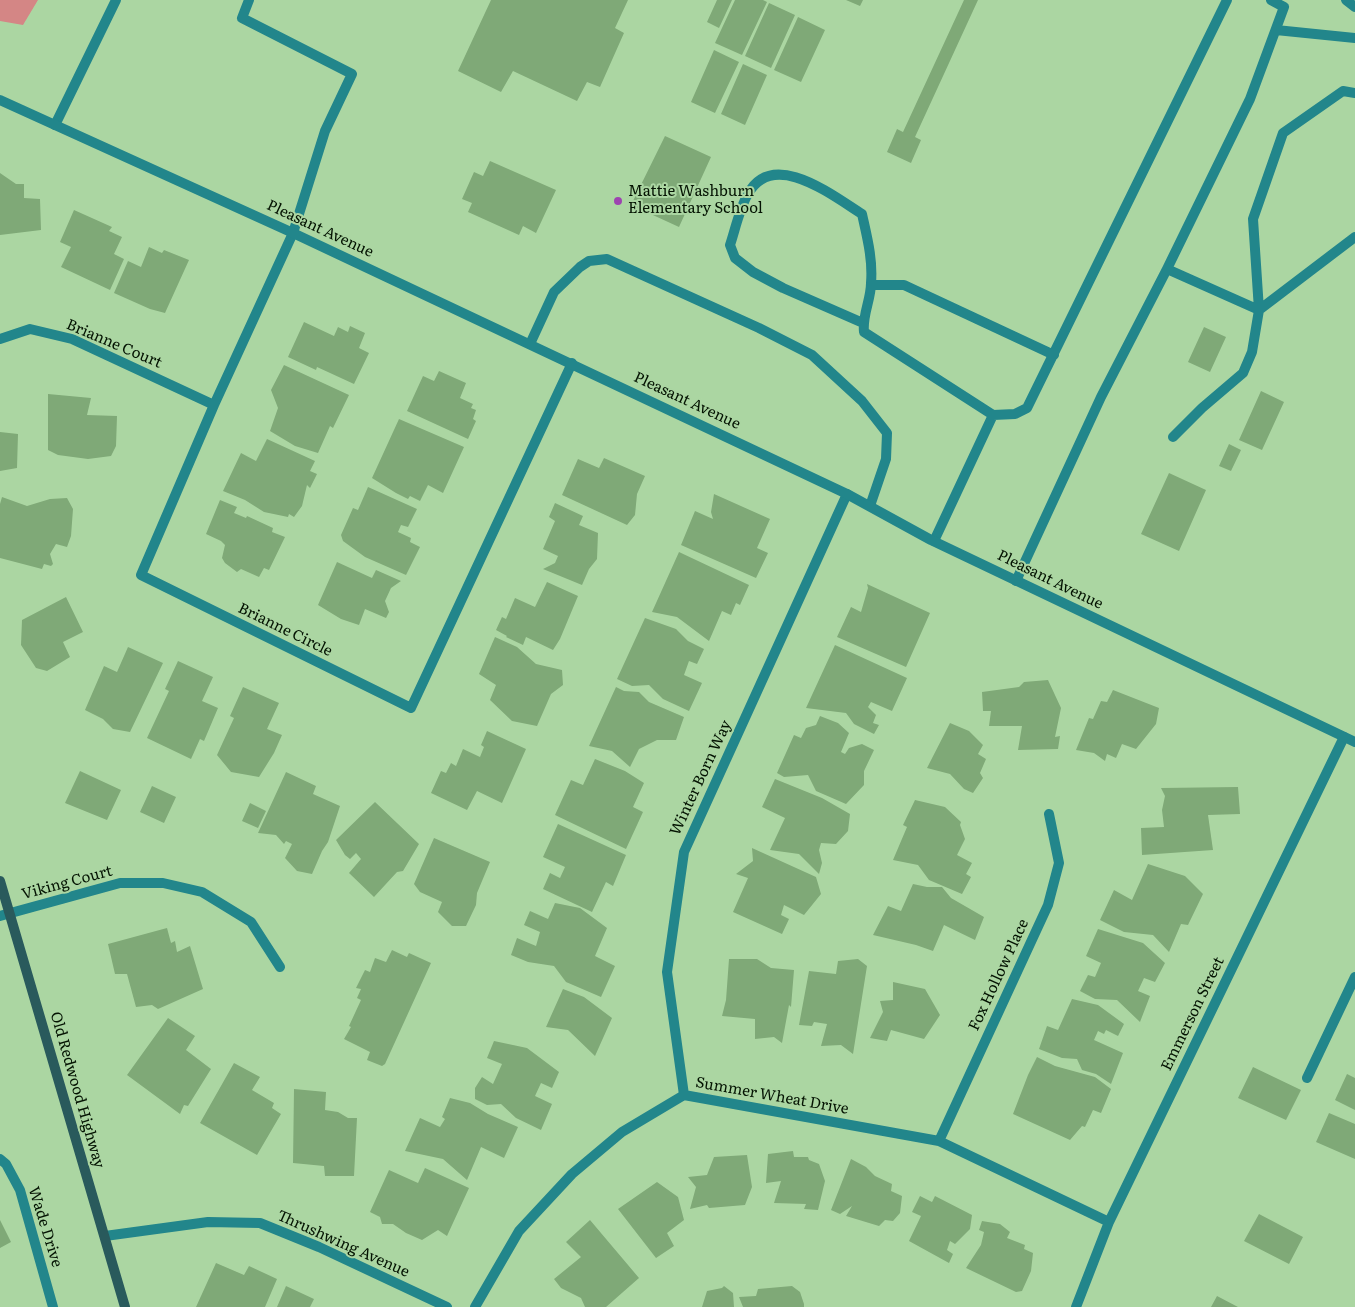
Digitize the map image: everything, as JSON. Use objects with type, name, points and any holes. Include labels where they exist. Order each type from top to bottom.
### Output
[{"type":"main road","name":"Old Redwood Highway","points":[[0,881],[5,915],[105,1236],[125,1307]]},
{"type":"street","points":[[55,125],[116,0]]},
{"type":"street","name":"Brianne Circle","points":[[249,0],[242,18],[352,74],[325,130],[293,234],[214,405],[140,575],[411,708],[572,363]]},
{"type":"street","points":[[863,323],[783,288],[753,272],[735,258],[730,246],[747,194],[758,180],[768,176],[789,174],[816,186],[862,214],[871,256],[872,285],[863,323],[864,332],[993,415],[1015,414],[1027,408],[1227,0]]},
{"type":"street","points":[[1346,0],[1355,7]]},
{"type":"street","points":[[1016,581],[1102,397],[1168,269],[1250,99],[1284,7],[1275,1]]},
{"type":"street","points":[[1276,30],[1355,38]]},
{"type":"street","points":[[1173,437],[1202,408],[1242,373],[1252,352],[1259,310],[1253,220],[1283,133],[1343,92],[1355,94]]},
{"type":"street","name":"Pleasant Avenue","points":[[0,100],[572,363],[848,494],[934,542],[1355,742]]},
{"type":"street","points":[[1259,310],[1355,237]]},
{"type":"street","points":[[530,344],[554,292],[589,261],[606,259],[758,328],[812,356],[862,401],[887,433],[886,459],[870,506]]},
{"type":"street","points":[[1168,269],[1259,310]]},
{"type":"street","points":[[872,285],[904,285],[1054,355]]},
{"type":"street","name":"Brianne Court","points":[[0,339],[30,329],[72,338],[214,405]]},
{"type":"street","points":[[934,542],[993,415]]},
{"type":"street","name":"Winter Born Way","points":[[684,1095],[667,972],[684,852],[848,494]]},
{"type":"street","name":"Emmerson Street","points":[[1076,1307],[1109,1222],[1344,737]]},
{"type":"street","name":"Fox Hollow Place","points":[[939,1141],[1048,905],[1058,863],[1049,814]]},
{"type":"street","name":"Viking Court","points":[[5,915],[120,884],[163,883],[202,892],[251,922],[280,967]]},
{"type":"street","points":[[1307,1078],[1355,977]]},
{"type":"street","name":"Summer Wheat Drive","points":[[475,1307],[519,1231],[572,1174],[622,1132],[684,1095],[939,1141],[1109,1222]]},
{"type":"street","name":"Wade Drive","points":[[0,1159],[6,1164],[20,1190],[53,1307]]},
{"type":"street","name":"Thrushwing Avenue","points":[[105,1236],[208,1222],[260,1223],[319,1247],[447,1307]]},
{"type":"shaded area","points":[[0,0],[38,0],[23,25],[0,21]]},
{"type":"building","points":[[491,0],[628,0],[615,28],[624,33],[600,87],[587,82],[577,101],[513,71],[501,92],[458,71]]},
{"type":"building","points":[[717,0],[732,0],[719,28],[707,22]]},
{"type":"building","points":[[735,0],[763,0],[767,2],[742,55],[715,43]]},
{"type":"building","points":[[846,0],[863,0],[860,6]]},
{"type":"building","points":[[964,0],[978,0],[915,137],[921,140],[911,163],[887,152],[897,129],[903,132]]},
{"type":"building","points":[[769,3],[795,15],[771,68],[745,56]]},
{"type":"building","points":[[798,17],[825,30],[801,82],[774,70]]},
{"type":"building","points":[[714,50],[739,62],[715,113],[691,102]]},
{"type":"building","points":[[743,64],[767,75],[745,125],[721,114]]},
{"type":"building","points":[[665,136],[711,157],[679,227],[631,205]]},
{"type":"building","points":[[490,161],[556,190],[536,233],[523,226],[519,235],[468,212],[472,203],[462,199],[474,172],[483,176]]},
{"type":"building","points":[[0,173],[16,184],[24,184],[24,198],[40,199],[41,230],[0,235]]},
{"type":"building","points":[[74,210],[112,227],[109,231],[122,237],[114,254],[124,259],[110,290],[61,267],[71,247],[60,242]]},
{"type":"building","points":[[149,247],[162,253],[164,250],[189,260],[165,313],[150,309],[114,293],[128,261],[141,267]]},
{"type":"building","points":[[304,322],[334,336],[338,327],[348,332],[350,326],[365,333],[359,348],[369,353],[354,384],[317,367],[316,370],[288,357]]},
{"type":"building","points":[[1204,327],[1226,337],[1210,372],[1188,362]]},
{"type":"building","points":[[284,365],[349,395],[333,428],[330,426],[318,453],[295,446],[270,431],[278,408],[271,390]]},
{"type":"building","points":[[439,371],[466,383],[460,398],[473,404],[471,408],[476,410],[473,419],[476,421],[468,439],[407,411],[423,376],[434,381]]},
{"type":"building","points":[[1261,391],[1284,402],[1262,450],[1239,440]]},
{"type":"building","points":[[48,394],[91,398],[87,415],[117,416],[116,446],[111,456],[88,459],[58,455],[48,450]]},
{"type":"building","points":[[399,419],[464,447],[443,493],[428,485],[420,501],[410,496],[408,499],[372,478]]},
{"type":"building","points":[[0,432],[18,434],[17,468],[0,471]]},
{"type":"building","points":[[267,439],[315,461],[310,471],[317,474],[310,488],[307,485],[302,506],[294,517],[289,514],[288,517],[264,512],[245,500],[223,491],[241,453],[256,461]]},
{"type":"building","points":[[1229,444],[1241,450],[1231,471],[1219,466]]},
{"type":"building","points":[[604,458],[645,476],[637,494],[635,515],[627,525],[562,495],[578,459],[599,468]]},
{"type":"building","points":[[1169,473],[1206,490],[1179,551],[1141,534]]},
{"type":"building","points":[[368,487],[417,509],[408,527],[401,525],[398,532],[411,538],[410,542],[420,547],[406,575],[365,557],[343,541],[341,535],[353,508],[358,510]]},
{"type":"building","points":[[714,494],[770,519],[757,548],[768,553],[756,578],[681,545],[695,511],[713,519],[711,512]]},
{"type":"building","points":[[2,497],[27,506],[50,499],[67,498],[73,509],[71,536],[67,547],[56,544],[50,554],[53,564],[51,566],[44,564],[42,569],[0,558],[0,504]]},
{"type":"building","points":[[220,500],[237,507],[234,513],[246,518],[247,516],[273,528],[272,532],[285,537],[269,570],[264,568],[259,577],[241,569],[237,572],[225,563],[222,558],[225,545],[206,534]]},
{"type":"building","points":[[555,503],[583,516],[579,525],[598,533],[597,559],[589,569],[582,585],[543,569],[555,563],[558,556],[543,549],[555,521],[549,517]]},
{"type":"building","points":[[679,552],[749,585],[740,605],[736,603],[731,615],[722,611],[709,641],[677,617],[652,612]]},
{"type":"building","points":[[337,562],[372,578],[376,570],[401,581],[391,588],[385,601],[389,612],[386,618],[365,609],[359,625],[341,619],[318,605]]},
{"type":"building","points":[[547,582],[578,596],[560,639],[553,650],[526,637],[523,645],[496,630],[502,617],[506,619],[515,598],[535,607]]},
{"type":"building","points":[[867,584],[930,613],[906,667],[837,637],[851,607],[861,612],[868,588]]},
{"type":"building","points":[[66,597],[83,632],[63,642],[70,657],[47,671],[36,668],[21,645],[22,620]]},
{"type":"building","points":[[645,618],[676,629],[688,641],[704,649],[697,664],[689,661],[684,675],[702,683],[689,711],[663,699],[649,685],[632,686],[617,679]]},
{"type":"building","points":[[495,637],[517,647],[536,664],[562,670],[563,685],[551,694],[537,726],[512,721],[490,700],[496,685],[479,674]]},
{"type":"building","points":[[835,645],[907,678],[892,711],[871,702],[868,707],[876,715],[873,723],[879,725],[874,734],[854,724],[846,713],[806,708]]},
{"type":"building","points":[[128,647],[163,663],[130,732],[113,729],[103,719],[85,710],[104,666],[117,672]]},
{"type":"building","points":[[178,661],[213,677],[202,701],[218,708],[204,741],[200,739],[191,759],[147,738],[169,691],[165,689]]},
{"type":"building","points":[[1048,680],[1061,708],[1055,737],[1060,736],[1058,749],[1018,750],[1022,726],[989,726],[991,711],[983,711],[982,692],[1019,687],[1024,682]]},
{"type":"building","points":[[243,687],[279,703],[267,729],[282,735],[274,753],[259,777],[231,772],[217,755],[234,718],[230,716]]},
{"type":"building","points":[[616,687],[624,691],[639,692],[649,702],[684,717],[676,740],[657,740],[639,749],[630,767],[612,751],[589,746]]},
{"type":"building","points":[[1113,690],[1159,708],[1156,724],[1136,749],[1122,744],[1116,758],[1107,754],[1105,761],[1094,753],[1076,750],[1089,718],[1093,719],[1101,701],[1107,702]]},
{"type":"building","points":[[820,716],[838,723],[849,733],[841,752],[845,754],[849,748],[862,744],[874,750],[864,771],[864,785],[846,804],[816,791],[808,775],[784,777],[777,773],[794,735],[801,738],[806,728],[816,725]]},
{"type":"building","points":[[950,723],[969,731],[983,745],[978,754],[986,759],[980,773],[983,778],[973,793],[964,789],[950,774],[927,768]]},
{"type":"building","points":[[487,731],[526,749],[502,803],[477,791],[467,810],[431,793],[441,771],[446,773],[451,763],[456,766],[463,749],[480,757],[484,747],[481,745]]},
{"type":"building","points":[[595,759],[625,771],[644,783],[633,807],[643,812],[626,849],[555,815],[571,780],[583,785]]},
{"type":"building","points":[[80,771],[121,790],[107,820],[65,803]]},
{"type":"building","points":[[286,772],[316,786],[313,794],[340,806],[328,842],[312,874],[297,871],[285,858],[292,844],[286,841],[284,844],[276,835],[258,833]]},
{"type":"building","points":[[775,779],[822,798],[850,814],[848,831],[836,844],[821,843],[819,850],[822,863],[819,874],[799,854],[770,850],[785,818],[762,807]]},
{"type":"building","points":[[152,786],[176,797],[164,823],[140,812]]},
{"type":"building","points":[[1238,787],[1240,814],[1208,815],[1213,850],[1142,855],[1141,828],[1164,827],[1162,810],[1165,796],[1161,788]]},
{"type":"building","points":[[915,800],[945,807],[961,822],[960,825],[965,839],[957,855],[972,863],[966,874],[971,877],[962,894],[929,880],[918,865],[893,860],[907,827],[903,825]]},
{"type":"building","points":[[375,802],[419,844],[403,871],[397,872],[374,897],[349,873],[361,859],[356,853],[350,859],[345,855],[336,840]]},
{"type":"building","points":[[250,803],[266,811],[258,828],[242,821]]},
{"type":"building","points":[[558,824],[626,855],[613,886],[606,882],[592,912],[543,889],[550,873],[560,878],[565,867],[543,857]]},
{"type":"building","points":[[434,838],[490,862],[477,893],[476,905],[466,926],[452,926],[438,912],[442,902],[420,892],[414,884]]},
{"type":"building","points":[[752,848],[816,877],[821,894],[804,915],[784,905],[781,915],[789,919],[782,934],[733,912],[748,878],[736,874],[753,861]]},
{"type":"building","points":[[1148,864],[1185,876],[1203,894],[1188,925],[1181,924],[1169,952],[1153,935],[1124,932],[1100,920],[1114,890],[1132,900]]},
{"type":"building","points":[[913,884],[927,887],[942,887],[951,898],[984,917],[975,940],[944,925],[933,951],[873,935],[888,906],[901,911]]},
{"type":"building","points":[[555,903],[580,908],[607,928],[595,956],[615,966],[601,997],[566,982],[554,966],[528,962],[511,955],[517,938],[536,946],[540,932],[524,925],[530,911],[548,919]]},
{"type":"building","points":[[167,928],[171,943],[175,941],[177,952],[190,946],[203,989],[158,1009],[152,1005],[136,1007],[127,974],[115,974],[108,944]]},
{"type":"building","points":[[1098,929],[1143,943],[1165,963],[1155,982],[1144,978],[1138,991],[1150,996],[1140,1022],[1117,1000],[1095,999],[1080,991],[1088,975],[1095,977],[1101,963],[1086,956]]},
{"type":"building","points":[[392,950],[407,957],[409,953],[431,963],[385,1064],[382,1066],[367,1060],[370,1052],[344,1039],[351,1027],[349,1026],[361,1000],[357,998],[361,989],[356,988],[365,970],[370,972],[375,958],[386,962]]},
{"type":"building","points":[[729,959],[757,959],[771,968],[794,970],[791,1007],[789,1005],[782,1043],[774,1037],[755,1039],[755,1019],[722,1016],[726,1000]]},
{"type":"building","points":[[858,959],[867,966],[853,1054],[841,1045],[821,1046],[827,1024],[814,1022],[812,1026],[799,1025],[809,971],[836,974],[838,961]]},
{"type":"building","points":[[893,982],[925,989],[940,1015],[924,1039],[891,1030],[887,1041],[870,1038],[883,1012],[880,1001],[893,1000]]},
{"type":"building","points":[[563,989],[584,997],[612,1018],[595,1056],[568,1030],[546,1027]]},
{"type":"building","points":[[1072,999],[1098,1005],[1124,1024],[1118,1036],[1106,1030],[1104,1034],[1098,1031],[1094,1040],[1123,1053],[1111,1084],[1096,1074],[1082,1070],[1077,1059],[1062,1058],[1039,1049],[1047,1026],[1058,1030]]},
{"type":"building","points":[[168,1018],[195,1036],[186,1050],[211,1069],[188,1106],[184,1105],[180,1114],[127,1075]]},
{"type":"building","points":[[494,1041],[527,1048],[559,1072],[552,1088],[541,1083],[535,1096],[552,1104],[541,1130],[516,1118],[501,1104],[487,1105],[475,1099],[475,1088],[482,1077],[493,1084],[502,1064],[487,1058]]},
{"type":"building","points":[[1037,1057],[1055,1066],[1095,1077],[1111,1089],[1101,1113],[1093,1110],[1085,1127],[1082,1126],[1070,1140],[1013,1114]]},
{"type":"building","points":[[234,1063],[260,1077],[252,1090],[274,1103],[272,1108],[281,1114],[257,1155],[200,1123]]},
{"type":"building","points":[[1253,1067],[1301,1090],[1286,1120],[1238,1098]]},
{"type":"building","points":[[1347,1074],[1355,1078],[1355,1110],[1335,1100]]},
{"type":"building","points":[[294,1089],[326,1092],[325,1110],[338,1112],[348,1118],[357,1118],[354,1176],[325,1176],[324,1166],[293,1163]]},
{"type":"building","points":[[450,1098],[470,1103],[488,1114],[518,1127],[504,1158],[481,1147],[467,1180],[443,1159],[405,1151],[420,1118],[440,1127],[445,1119],[442,1117]]},
{"type":"building","points":[[1329,1113],[1355,1124],[1355,1159],[1316,1142]]},
{"type":"building","points":[[793,1151],[794,1157],[808,1157],[809,1160],[819,1164],[825,1181],[818,1210],[804,1209],[806,1204],[774,1203],[781,1181],[766,1183],[768,1154]]},
{"type":"building","points":[[747,1155],[752,1187],[745,1205],[709,1208],[707,1205],[690,1209],[696,1187],[688,1177],[707,1175],[714,1157]]},
{"type":"building","points":[[851,1159],[866,1167],[875,1176],[892,1184],[891,1191],[902,1196],[900,1213],[893,1221],[885,1220],[879,1226],[846,1216],[852,1206],[840,1214],[831,1210]]},
{"type":"building","points":[[425,1168],[469,1188],[447,1236],[438,1230],[422,1240],[406,1233],[393,1224],[382,1224],[380,1217],[370,1212],[389,1170],[418,1183]]},
{"type":"building","points":[[657,1182],[678,1197],[684,1220],[667,1233],[674,1246],[656,1258],[618,1209]]},
{"type":"building","points":[[920,1196],[932,1202],[935,1196],[972,1215],[970,1229],[955,1244],[950,1241],[947,1250],[953,1254],[949,1263],[909,1241],[921,1216],[912,1212]]},
{"type":"building","points":[[1259,1214],[1303,1237],[1289,1264],[1244,1241]]},
{"type":"building","points":[[0,1220],[11,1242],[0,1248]]},
{"type":"building","points":[[590,1220],[639,1278],[606,1307],[585,1307],[581,1298],[561,1288],[554,1279],[581,1257],[566,1242]]},
{"type":"building","points":[[982,1221],[1000,1224],[1010,1232],[1007,1238],[1025,1245],[1024,1249],[1033,1253],[1031,1271],[1022,1291],[1016,1292],[966,1268],[981,1245],[984,1232],[979,1230]]},
{"type":"building","points":[[216,1263],[244,1275],[249,1266],[277,1279],[265,1307],[196,1307]]},
{"type":"building","points":[[286,1286],[314,1299],[310,1307],[277,1307]]},
{"type":"building","points":[[724,1286],[733,1293],[734,1307],[702,1307],[707,1291]]},
{"type":"building","points":[[792,1286],[800,1292],[804,1307],[743,1307],[739,1297],[756,1296],[758,1289]]},
{"type":"building","points":[[1217,1296],[1238,1307],[1211,1307]]},
{"type":"place","name":"Mattie Washburn Elementary School","points":[[618,201]]}]
